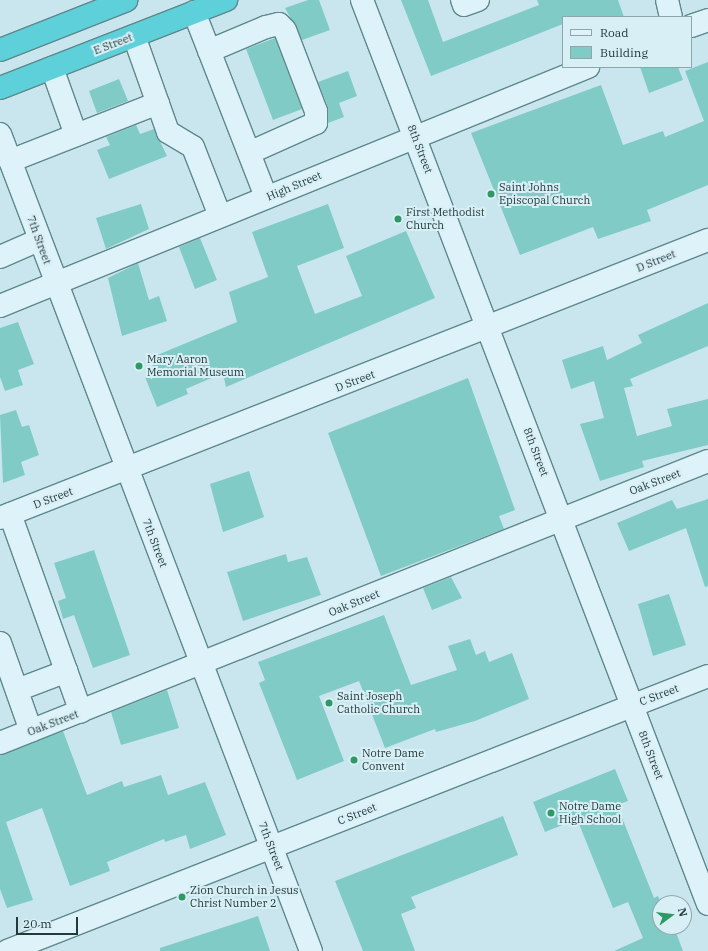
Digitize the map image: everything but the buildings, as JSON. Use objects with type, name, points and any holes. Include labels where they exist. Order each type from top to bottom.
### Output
[{"type":"highway","name":"E Street","points":[[0,88],[226,0]]},
{"type":"highway","points":[[0,50],[122,1]]},
{"type":"street","name":"8th Street","points":[[362,0],[707,900]]},
{"type":"street","points":[[462,0],[464,5],[478,0]]},
{"type":"street","points":[[667,0],[671,16]]},
{"type":"street","points":[[194,12],[266,197]]},
{"type":"street","points":[[692,26],[708,20]]},
{"type":"street","points":[[209,51],[266,27],[279,24],[285,30],[316,112],[316,122],[249,153]]},
{"type":"street","points":[[134,36],[168,132],[194,147],[220,216]]},
{"type":"street","points":[[52,68],[76,135]]},
{"type":"street","name":"High Street","points":[[0,306],[414,136],[585,68]]},
{"type":"street","points":[[10,161],[158,103]]},
{"type":"street","name":"7th Street","points":[[0,134],[127,470],[312,951]]},
{"type":"street","points":[[0,257],[40,240]]},
{"type":"street","name":"D Street","points":[[5,516],[127,470],[489,328],[708,240]]},
{"type":"street","name":"Oak Street","points":[[0,743],[202,666],[561,518],[708,461]]},
{"type":"street","points":[[5,516],[67,671],[81,712]]},
{"type":"street","points":[[0,643],[31,731]]},
{"type":"street","points":[[17,690],[67,671]]},
{"type":"street","name":"C Street","points":[[6,951],[708,676]]},
{"type":"place","name":"Saint Johns Episcopal Church","points":[[491,194]]},
{"type":"place","name":"First Methodist Church","points":[[398,219]]},
{"type":"place","name":"Mary Aaron Memorial Museum","points":[[139,366]]},
{"type":"place","name":"Saint Joseph Catholic Church","points":[[329,703]]},
{"type":"place","name":"Notre Dame Convent","points":[[354,760]]},
{"type":"place","name":"Notre Dame High School","points":[[551,813]]},
{"type":"place","name":"Zion Church in Jesus Christ Number 2","points":[[182,897]]}]
